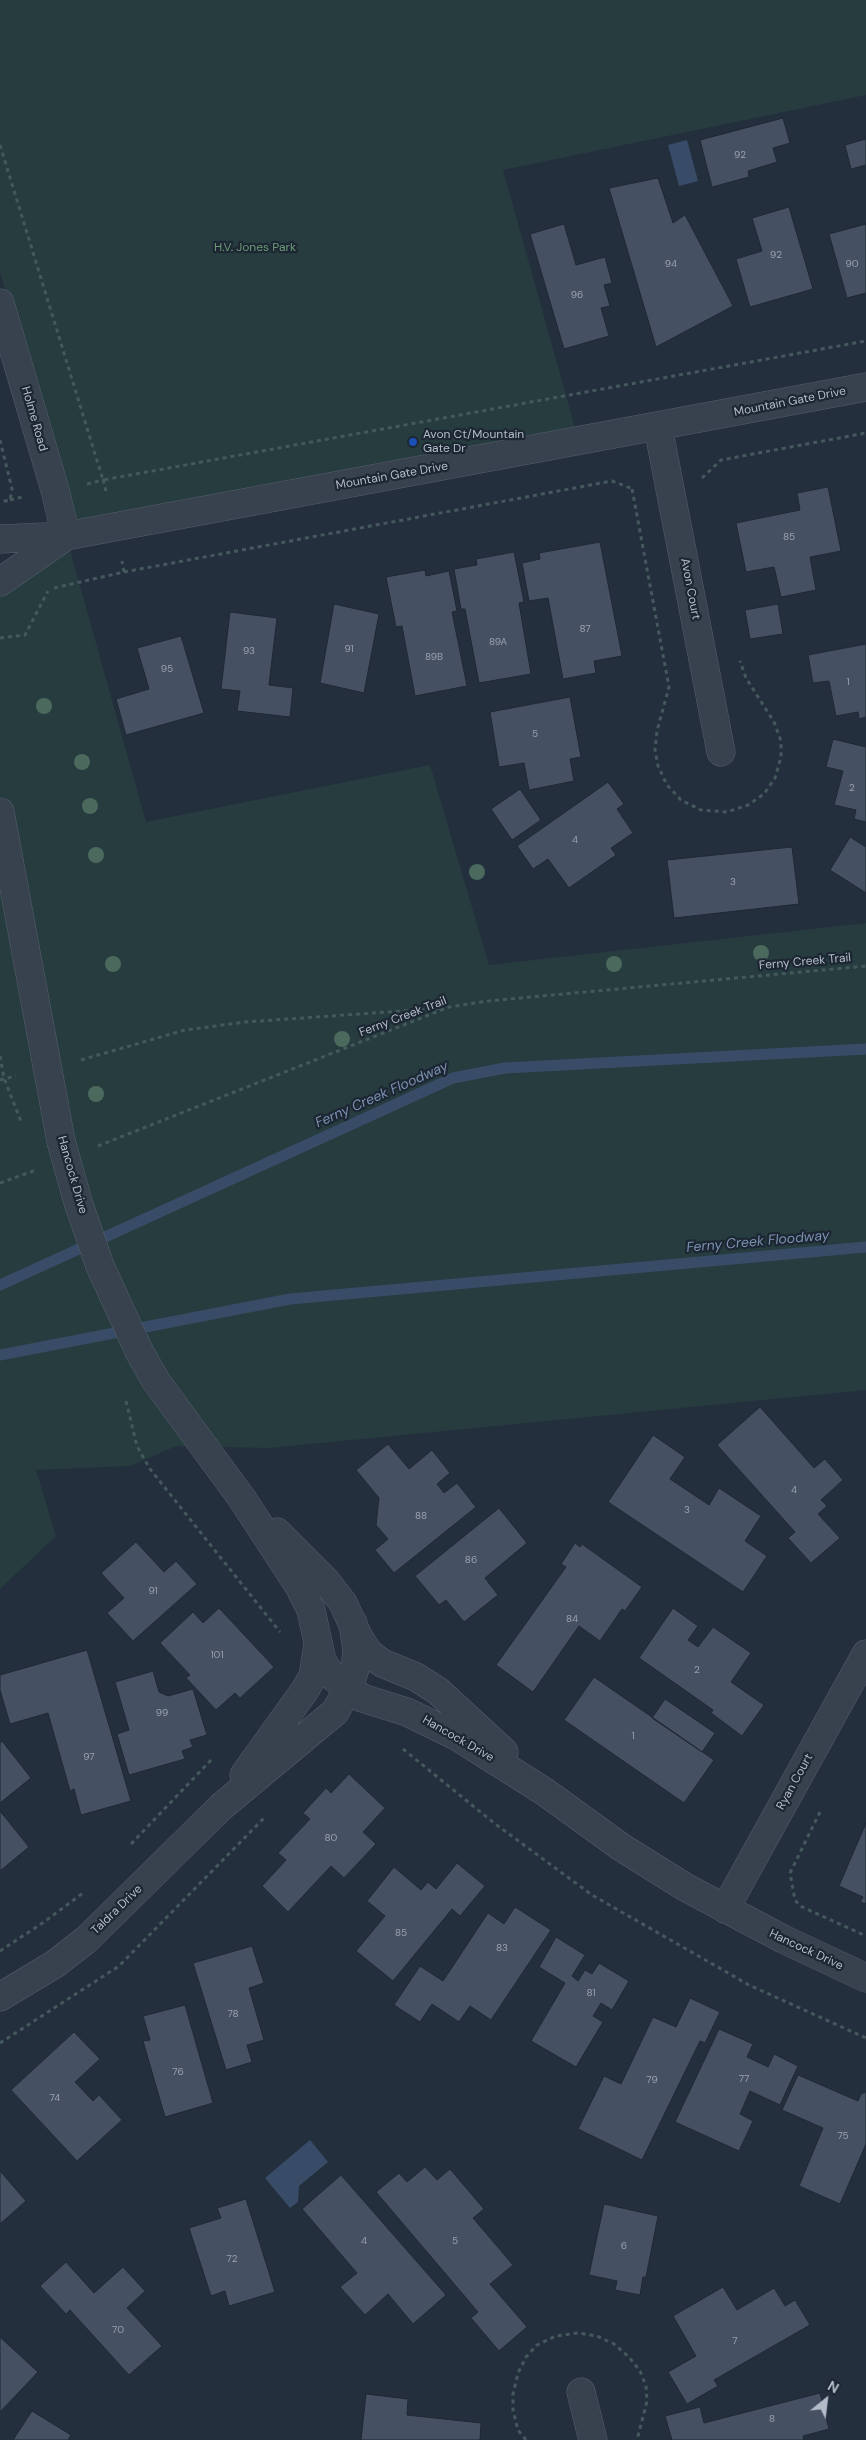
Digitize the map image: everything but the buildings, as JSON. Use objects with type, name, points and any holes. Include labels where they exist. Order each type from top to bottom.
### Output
[{"type":"street","name":"Holme Road","points":[[0,303],[55,490],[66,536]]},
{"type":"street","name":"Mountain Gate Drive","points":[[0,539],[66,536],[866,387]]},
{"type":"street","name":"Avon Court","points":[[658,427],[721,752]]},
{"type":"street","name":"Mountain Gate Drive","points":[[0,582],[66,536]]},
{"type":"street","name":"Hancock Drive","points":[[0,812],[61,1141],[78,1202],[100,1266],[140,1353],[156,1381],[243,1500],[299,1586],[312,1610],[322,1662],[341,1701]]},
{"type":"street","name":"Hancock Drive","points":[[243,1500],[326,1581],[343,1604],[353,1623],[357,1650],[369,1663],[416,1677],[438,1691],[545,1792]]},
{"type":"street","name":"Taldra Drive","points":[[221,1807],[306,1690],[313,1676],[318,1645]]},
{"type":"street","name":"Ryan Court","points":[[725,1909],[866,1654]]},
{"type":"street","name":"Taldra Drive","points":[[306,1690],[335,1667],[369,1663]]},
{"type":"street","points":[[341,1701],[369,1663]]},
{"type":"street","name":"Taldra Drive","points":[[0,1997],[55,1964],[88,1939],[221,1807],[341,1701],[375,1702]]},
{"type":"street","name":"Hancock Drive","points":[[375,1702],[432,1722],[545,1792],[621,1847],[725,1909],[866,1978]]},
{"type":"street","points":[[581,2392],[593,2440]]},
{"type":"path","points":[[0,145],[109,501]]},
{"type":"path","points":[[103,480],[866,341]]},
{"type":"path","points":[[697,479],[704,478],[721,460],[866,433]]},
{"type":"path","points":[[0,440],[9,469],[12,489],[10,500]]},
{"type":"path","points":[[0,638],[25,635],[48,592],[55,588],[124,572],[612,481],[632,489],[640,488]]},
{"type":"path","points":[[0,502],[24,497]]},
{"type":"path","points":[[122,558],[124,572]]},
{"type":"path","name":"Ferny Creek Trail","points":[[91,1148],[449,1007],[488,1001],[866,966]]},
{"type":"path","points":[[2,1079],[185,1030],[246,1022],[449,1007]]},
{"type":"path","points":[[0,1056],[2,1079],[24,1130]]},
{"type":"path","points":[[0,1183],[36,1169]]},
{"type":"path","points":[[125,1395],[137,1446],[150,1469],[282,1635]]},
{"type":"path","points":[[399,1746],[494,1824],[592,1895],[749,1985],[866,2038]]},
{"type":"path","points":[[128,1848],[216,1756]]},
{"type":"path","points":[[820,1811],[790,1873],[795,1900],[800,1906],[866,1936]]},
{"type":"path","points":[[0,2043],[119,1966],[270,1812]]},
{"type":"path","points":[[0,1951],[44,1922],[88,1887]]},
{"type":"green space","name":"H.V. Jones Park","points":[[0,0],[866,0],[866,95],[503,170],[579,442],[115,527],[75,518],[0,273]]},
{"type":"green space","points":[[66,536],[146,822],[430,765],[489,965],[866,923],[866,1390],[269,1448],[176,1446],[131,1466],[36,1470],[56,1536],[0,1589],[0,582]]},
{"type":"water","points":[[687,140],[698,181],[679,186],[668,145]]},
{"type":"water","points":[[310,2140],[328,2162],[299,2186],[298,2202],[290,2208],[265,2178]]},
{"type":"waterway","name":"Ferny Creek Floodway","points":[[0,1285],[453,1078],[505,1068],[866,1049]]},
{"type":"waterway","name":"Ferny Creek Floodway","points":[[0,1355],[290,1299],[866,1247]]},
{"type":"place","name":"Avon Ct/Mountain Gate Dr","points":[[413,442]]}]
